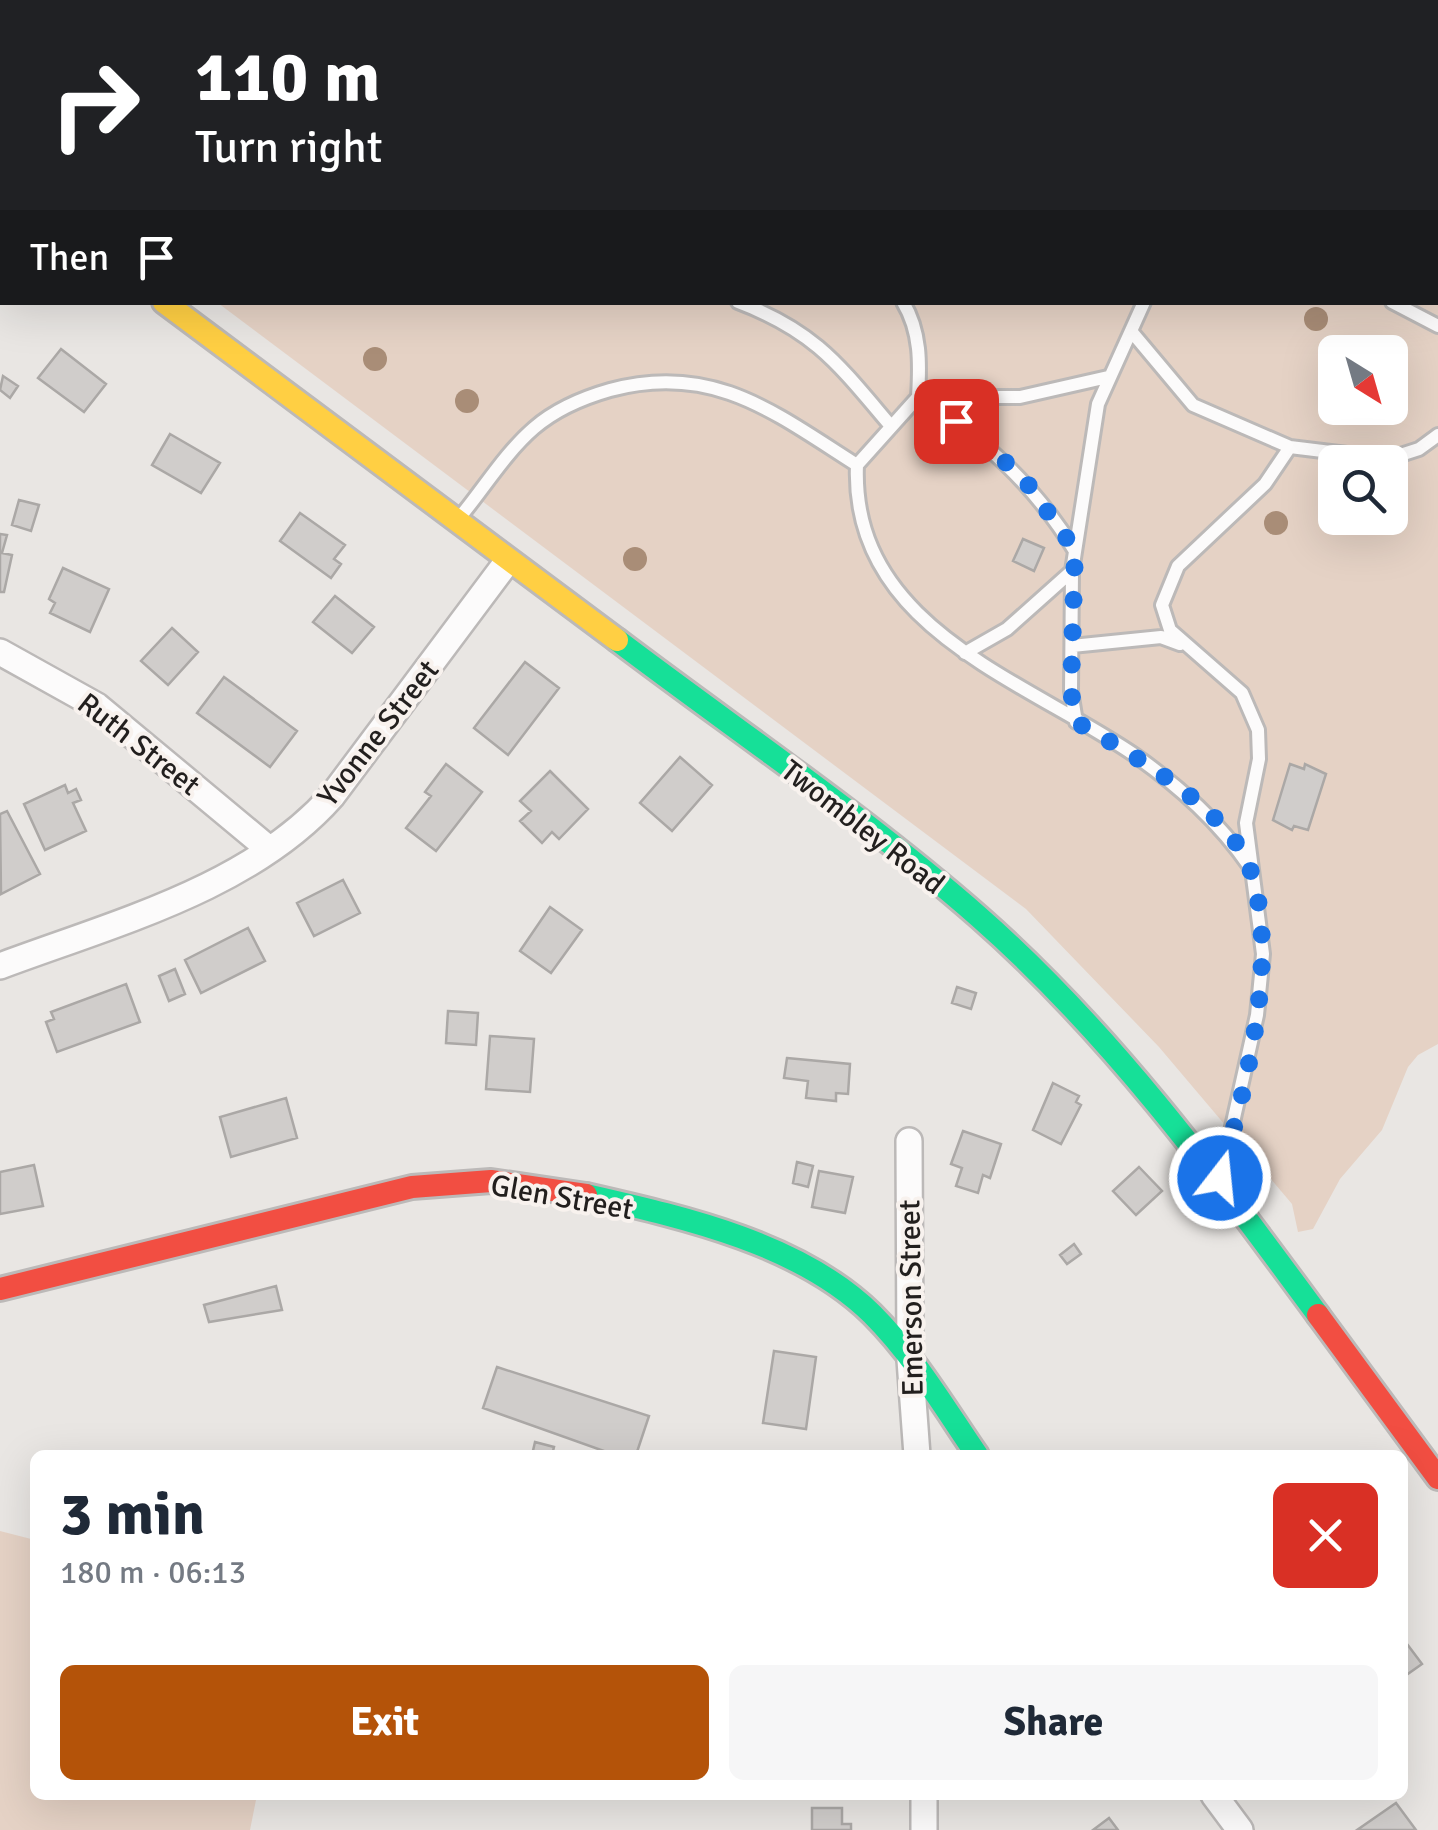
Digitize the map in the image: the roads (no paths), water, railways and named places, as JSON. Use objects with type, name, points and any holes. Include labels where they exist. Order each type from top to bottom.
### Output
[{"type":"street","name":"Twombley Road","points":[[168,305],[507,562],[802,778],[978,916],[1121,1059],[1220,1178],[1438,1478]]},
{"type":"street","name":"Yvonne Street","points":[[0,966],[145,912],[269,849],[332,796],[507,562]]},
{"type":"street","name":"Ruth Street","points":[[0,652],[97,706],[269,849]]},
{"type":"street","name":"Emerson Street","points":[[909,1141],[910,1360],[917,1450]]},
{"type":"street","name":"Glen Street","points":[[0,1288],[401,1189],[489,1181],[599,1200],[761,1248],[822,1276],[852,1297],[910,1360],[973,1450]]},
{"type":"street","points":[[924,1800],[924,1830]]},
{"type":"street","points":[[1218,1800],[1240,1830]]},
{"type":"lane","points":[[744,305],[796,329],[829,354],[890,425]]},
{"type":"lane","points":[[904,305],[919,353],[918,397],[857,465],[856,491],[864,525],[891,586],[910,608],[965,653],[1134,756],[1206,812],[1250,867]]},
{"type":"lane","points":[[1076,722],[1072,571],[1098,404],[1143,305]]},
{"type":"lane","points":[[1398,305],[1438,326]]},
{"type":"lane","points":[[1131,331],[1193,405],[1290,447],[1388,459],[1419,449],[1438,435]]},
{"type":"lane","points":[[918,397],[1020,397],[1108,377]]},
{"type":"lane","points":[[456,523],[532,430],[553,414],[587,397],[660,380],[722,388],[754,400],[857,465]]},
{"type":"lane","points":[[918,397],[956,421],[1022,476],[1075,550]]},
{"type":"lane","points":[[1220,1178],[1257,1014],[1263,954],[1246,823],[1258,759],[1254,712],[1224,675],[1187,646],[1164,619],[1162,605],[1169,578],[1188,554],[1265,484],[1290,447]]},
{"type":"lane","points":[[965,653],[1006,629],[1072,571]]},
{"type":"lane","points":[[1072,646],[1160,637],[1187,646]]}]
